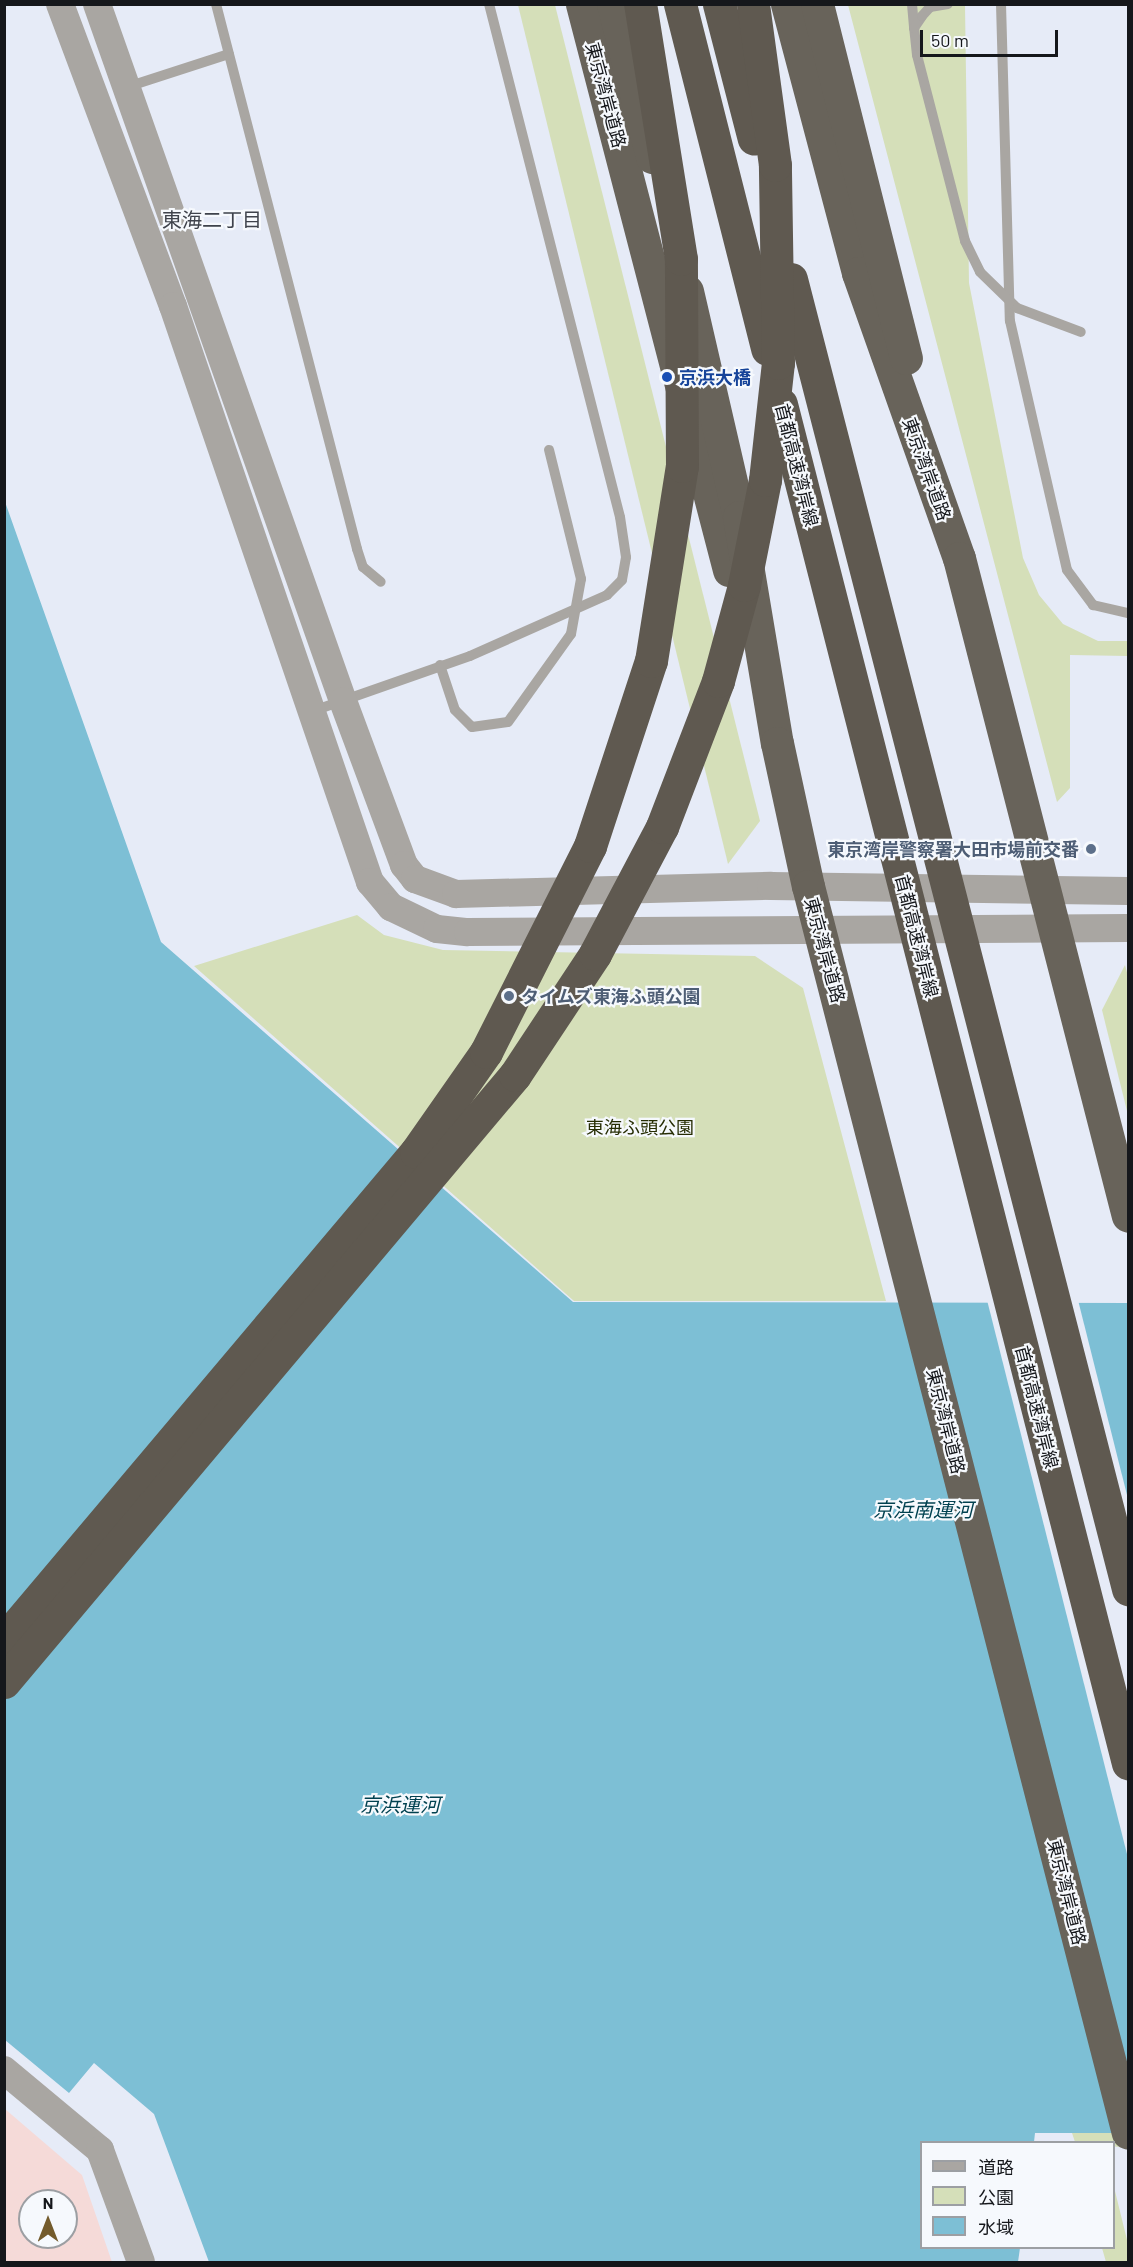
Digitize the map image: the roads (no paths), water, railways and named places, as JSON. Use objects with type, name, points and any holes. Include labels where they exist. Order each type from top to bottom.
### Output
[{"type":"highway","name":"東京湾岸道路","points":[[582,4],[777,743],[808,886],[1128,2133]]},
{"type":"highway","name":"東京湾岸道路","points":[[613,4],[707,370],[739,517],[777,743]]},
{"type":"highway","points":[[4,1640],[416,1152],[486,1052],[525,982],[594,836],[651,661],[682,466],[681,259],[640,4]]},
{"type":"highway","name":"首都高速湾岸線","points":[[680,4],[1128,1763]]},
{"type":"highway","points":[[719,4],[1128,1589]]},
{"type":"highway","points":[[4,1682],[515,1075],[595,954],[662,827],[718,681],[744,585],[776,387],[780,273],[775,165],[753,4]]},
{"type":"highway","name":"東京湾岸道路","points":[[788,4],[858,273],[959,558],[1128,1216]]},
{"type":"highway","points":[[817,4],[900,330],[927,472]]},
{"type":"street","points":[[60,4],[173,306],[370,882],[391,907],[420,923],[490,932],[1128,928]]},
{"type":"street","points":[[97,4],[343,701],[404,865],[440,892],[808,886],[1043,892],[1128,891]]},
{"type":"street","points":[[4,2070],[100,2151],[141,2262]]},
{"type":"lane","points":[[216,4],[357,549],[363,567],[381,582]]},
{"type":"lane","points":[[310,712],[440,665],[607,595],[622,580],[626,557],[489,4]]},
{"type":"lane","points":[[912,4],[917,55],[965,241],[980,272],[1017,308],[1081,332]]},
{"type":"lane","points":[[914,28],[930,7],[948,4]]},
{"type":"lane","points":[[1001,4],[1010,321],[1067,570],[1093,605],[1128,613]]},
{"type":"lane","points":[[126,87],[229,54]]},
{"type":"lane","points":[[440,665],[455,710],[472,727],[508,722],[571,634],[581,579],[549,450]]},
{"type":"water","name":"京浜運河","points":[[4,499],[161,942],[573,1302],[1128,1303],[1128,2133],[1035,2133],[1034,2141],[920,2141],[920,2249],[1020,2249],[1018,2262],[209,2262],[154,2114],[94,2063],[69,2093],[5,2040]]},
{"type":"place","name":"京浜大橋","points":[[667,377]]},
{"type":"place","name":"東京湾岸警察署大田市場前交番","points":[[1091,849]]},
{"type":"place","name":"タイムズ東海ふ頭公園","points":[[509,996]]},
{"type":"district","name":"東海二丁目","points":[[212,219]]},
{"type":"park label","name":"東海ふ頭公園","points":[[640,1127]]},
{"type":"water label","name":"京浜南運河","points":[[923,1509]]}]
